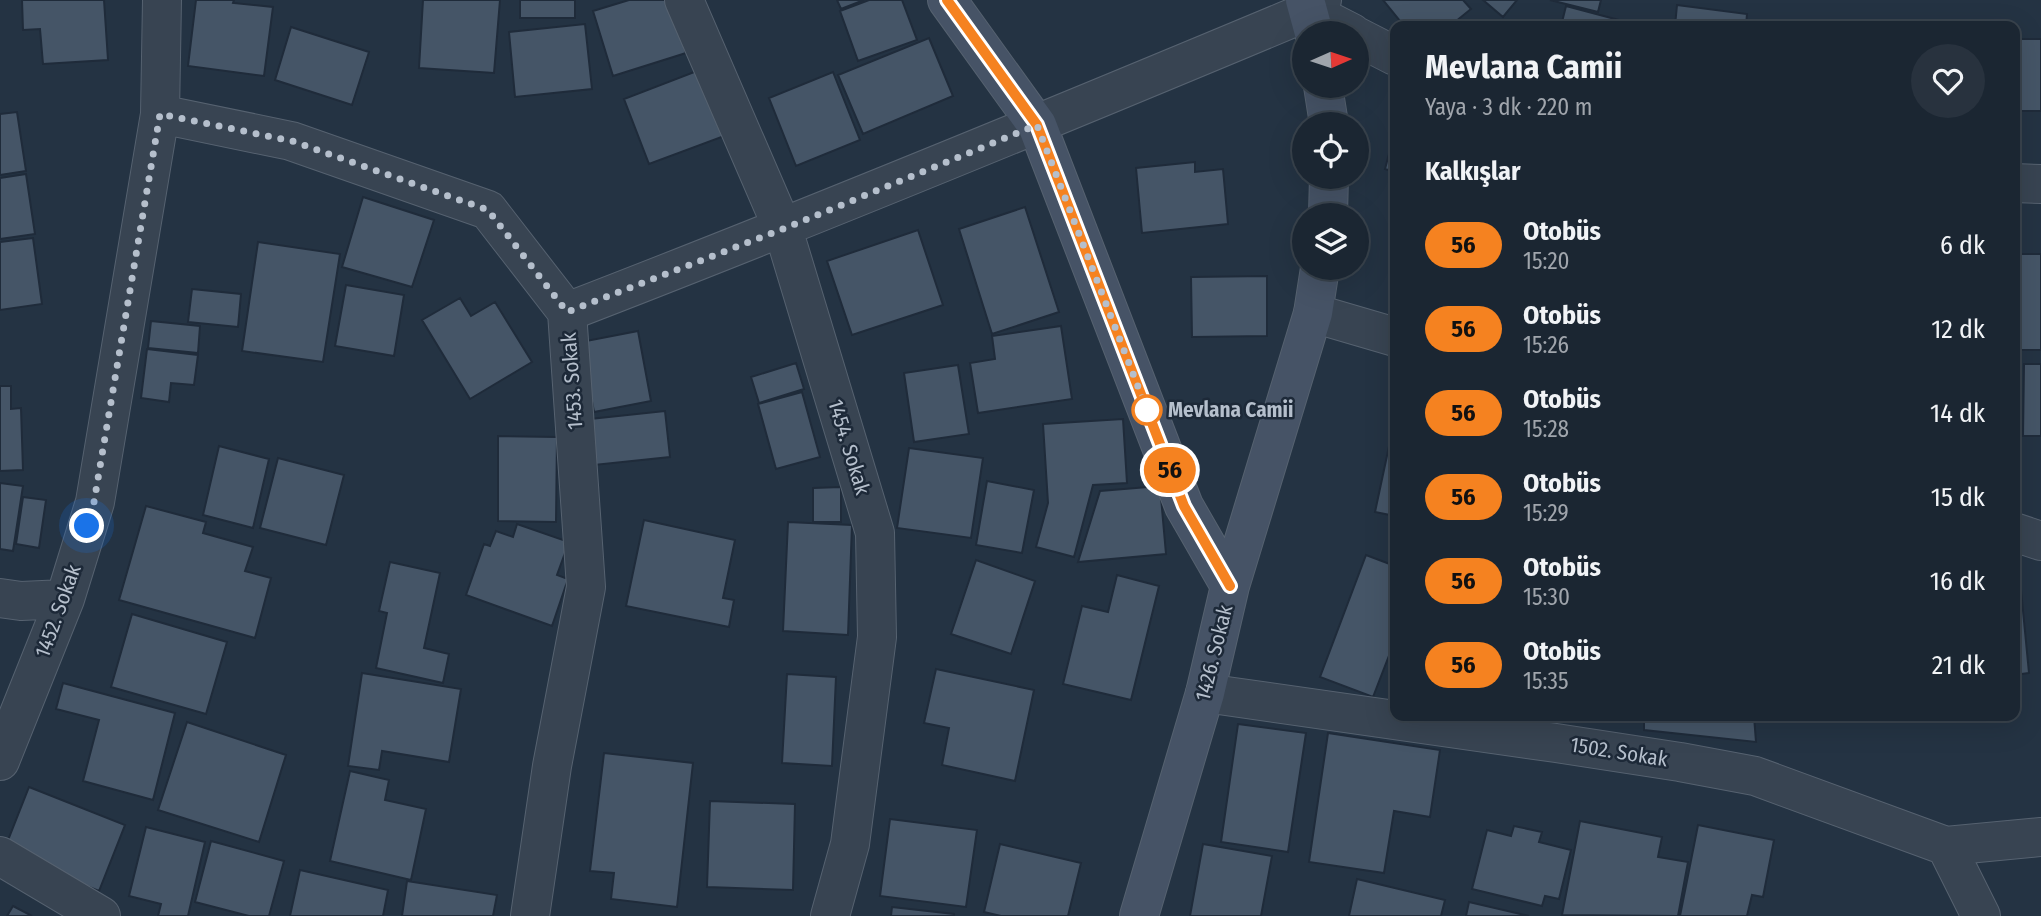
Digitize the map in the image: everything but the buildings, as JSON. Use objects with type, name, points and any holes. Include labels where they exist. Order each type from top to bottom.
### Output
[{"type":"main road","points":[[947,0],[1037,125],[1184,506],[1230,586]]},
{"type":"main road","name":"1426. Sokak","points":[[1139,916],[1205,693],[1230,586],[1312,313],[1318,280]]},
{"type":"street","name":"1452. Sokak","points":[[1,753],[65,599],[94,502],[160,114],[162,0]]},
{"type":"street","name":"1454. Sokak","points":[[684,0],[783,229],[875,533],[877,637],[850,844],[830,916]]},
{"type":"street","points":[[567,312],[783,229],[1312,11],[1330,21]]},
{"type":"street","points":[[1369,42],[1390,53]]},
{"type":"street","name":"1453. Sokak","points":[[160,114],[292,141],[488,210],[567,312],[586,587],[552,766],[530,916]]},
{"type":"street","points":[[2020,183],[2041,184]]},
{"type":"street","points":[[1312,313],[1390,336]]},
{"type":"street","points":[[2020,534],[2041,541]]},
{"type":"street","points":[[0,598],[21,601],[65,599]]},
{"type":"street","name":"1502. Sokak","points":[[1205,693],[1390,719]]},
{"type":"street","name":"1502. Sokak","points":[[1401,721],[1611,751],[1755,776],[1946,846]]},
{"type":"street","points":[[1981,916],[1946,846],[2041,837]]},
{"type":"street","points":[[0,856],[101,916]]},
{"type":"bus line","name":"56","points":[[947,0],[1037,125],[1184,506],[1230,586]]},
{"type":"place","name":"Mevlana Camii","points":[[1147,410]]},
{"type":"route","points":[[87,526],[94,502],[160,114],[292,141],[488,210],[567,312],[783,229],[1037,125],[1147,410]]}]
